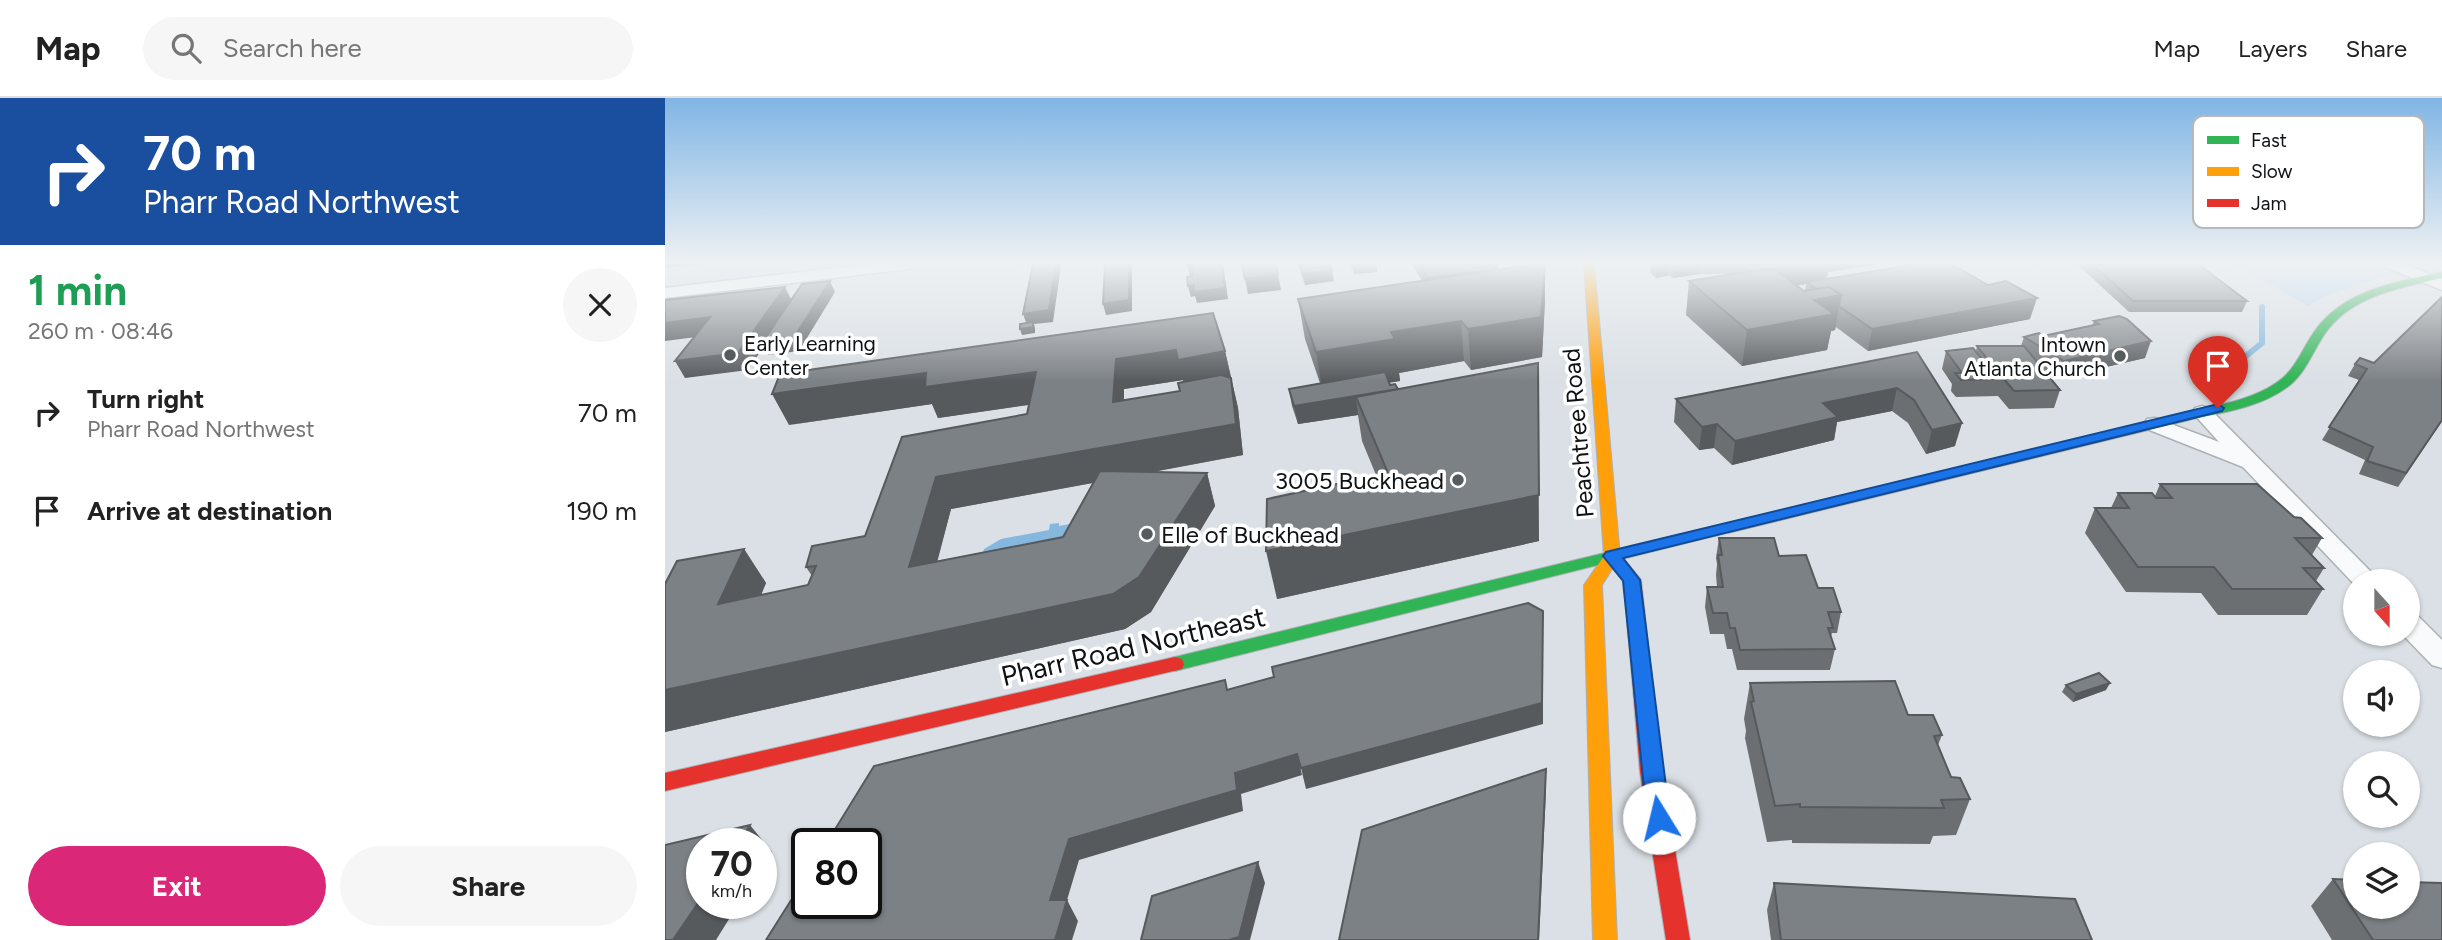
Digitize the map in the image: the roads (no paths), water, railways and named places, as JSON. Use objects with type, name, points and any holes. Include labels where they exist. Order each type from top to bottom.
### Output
[{"type":"main road","name":"Peachtree Road","points":[[1591,303],[1612,556]]},
{"type":"main road","name":"Pharr Road Northeast","points":[[665,782],[1196,658],[2253,398],[2277,387],[2294,374],[2318,330],[2341,309],[2353,303]]},
{"type":"main road","points":[[1605,940],[1593,601],[1594,585],[1612,556],[1632,580],[1651,772],[1678,940]]},
{"type":"street","points":[[2202,412],[2355,569]]},
{"type":"street","points":[[2155,424],[2253,464]]},
{"type":"street","points":[[2420,635],[2442,658]]},
{"type":"water","points":[[1059,523],[1059,526],[1070,524],[1076,541],[982,555],[984,549],[1001,539],[1049,530],[1050,524]]},
{"type":"waterway","points":[[2191,365],[2246,356],[2262,343],[2262,307]]},
{"type":"place","name":"Early Learning Center","points":[[730,355]]},
{"type":"place","name":"Intown Atlanta Church","points":[[2120,356]]},
{"type":"place","name":"3005 Buckhead","points":[[1458,480]]},
{"type":"place","name":"Elle of Buckhead","points":[[1147,534]]}]
